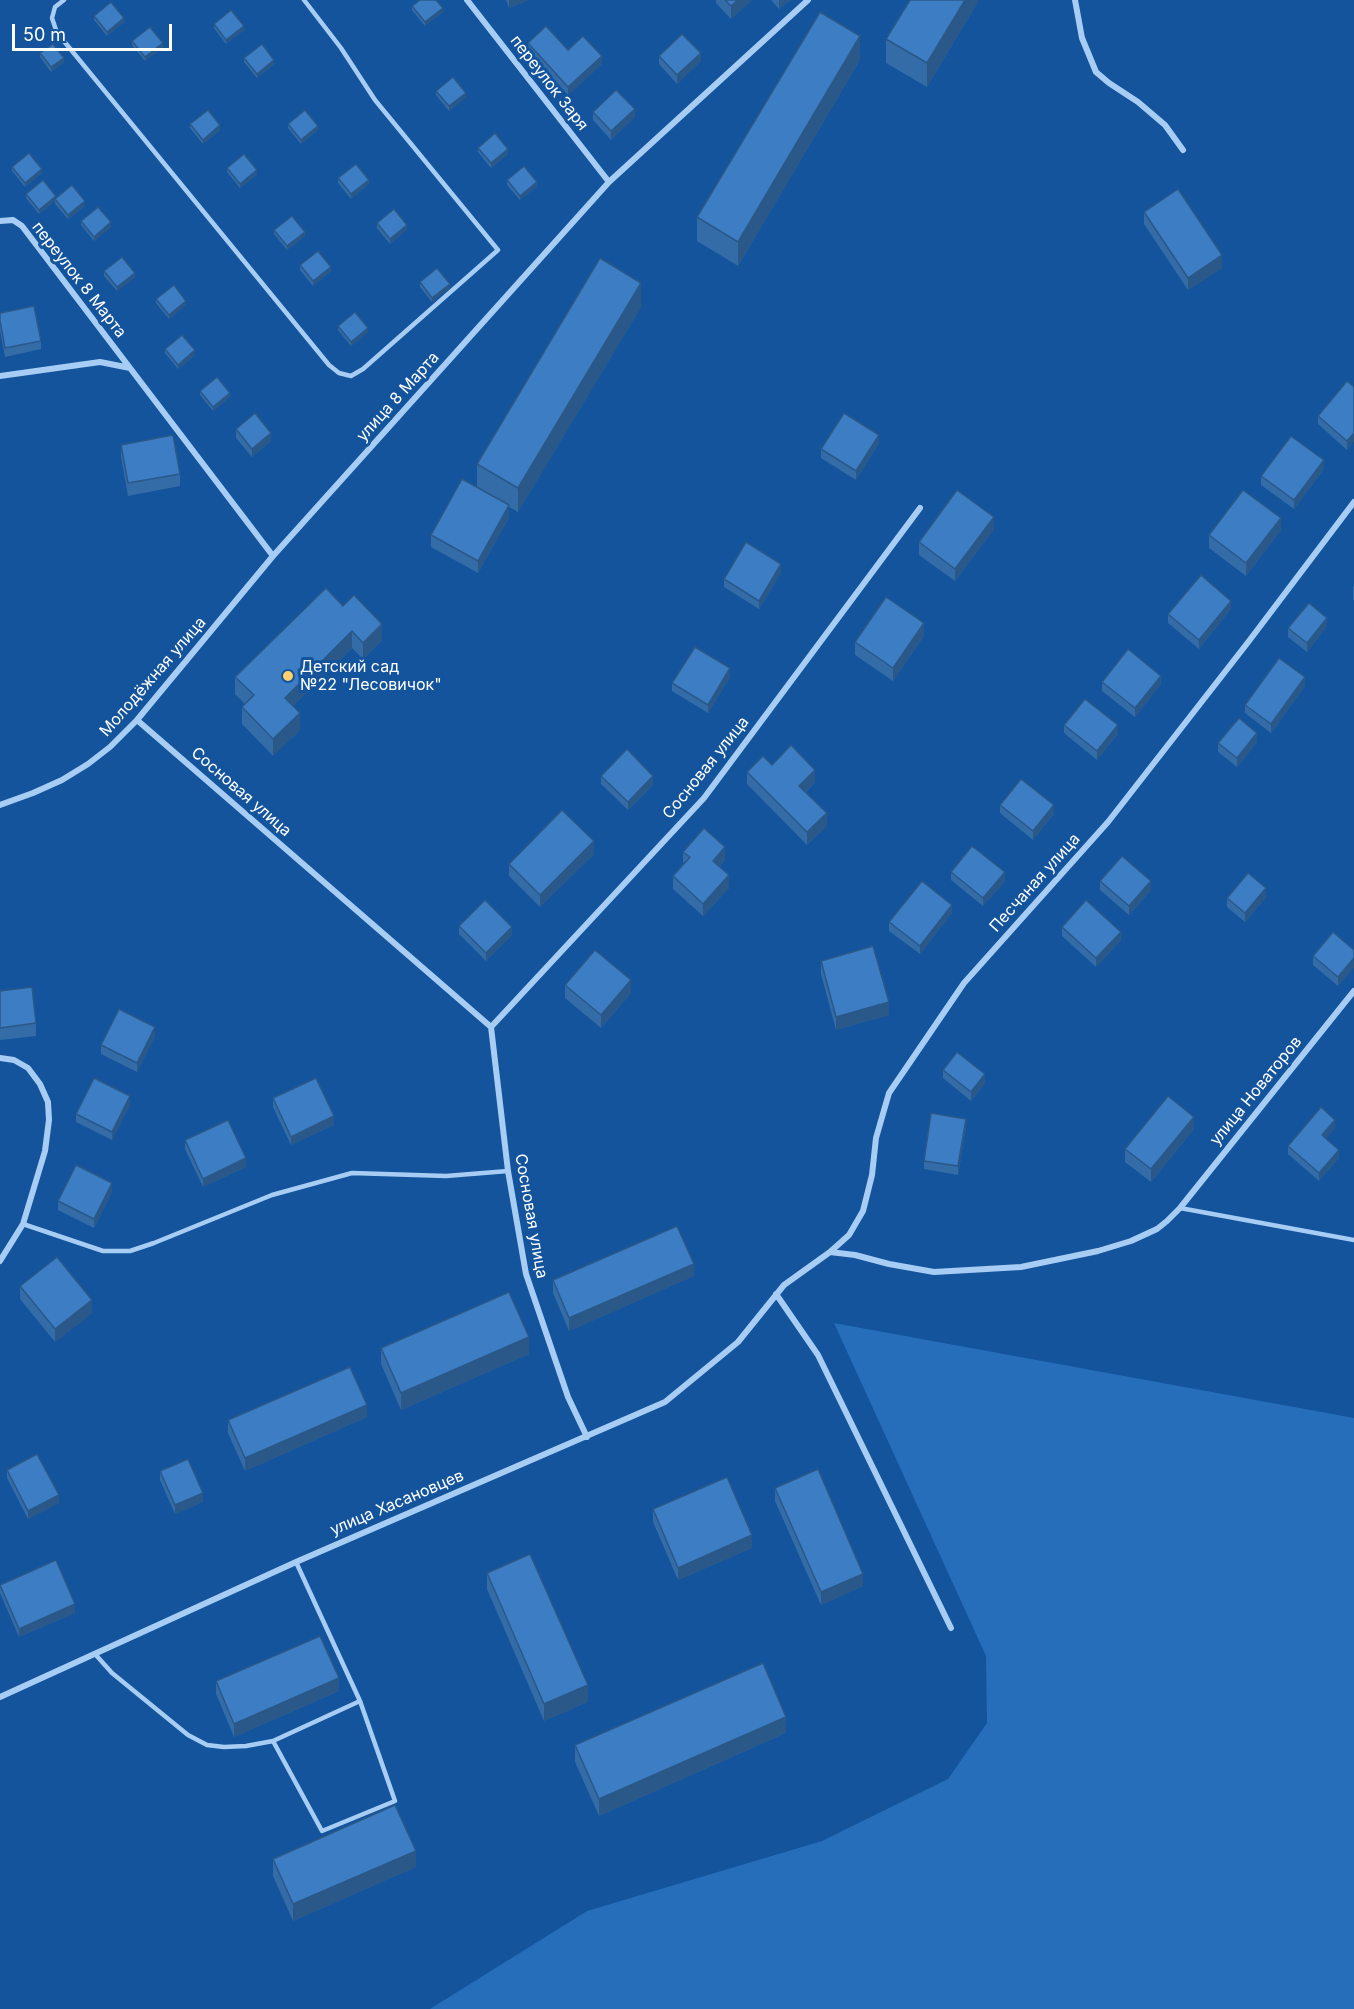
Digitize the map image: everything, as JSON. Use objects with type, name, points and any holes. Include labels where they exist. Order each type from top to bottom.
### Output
[{"type":"street","name":"переулок Заря","points":[[467,0],[609,182]]},
{"type":"street","name":"улица 8 Марта","points":[[273,556],[609,182],[808,0]]},
{"type":"street","points":[[1074,0],[1082,38],[1096,72],[1165,125],[1183,150]]},
{"type":"street","name":"переулок 8 Марта","points":[[0,221],[13,220],[22,226],[130,368]]},
{"type":"street","points":[[0,376],[100,362],[130,368],[273,556]]},
{"type":"street","name":"Песчаная улица","points":[[776,1294],[784,1285],[830,1252],[849,1234],[863,1211],[872,1175],[876,1138],[889,1093],[964,983],[1108,822],[1354,502]]},
{"type":"street","name":"Сосновая улица","points":[[491,1027],[704,798],[920,508]]},
{"type":"street","name":"Молодёжная улица","points":[[0,805],[43,789],[88,764],[110,747],[137,720],[273,556]]},
{"type":"street","name":"Сосновая улица","points":[[137,720],[491,1027],[508,1171],[526,1274],[568,1397],[587,1437]]},
{"type":"street","name":"улица Новаторов","points":[[830,1252],[934,1272],[1020,1267],[1098,1251],[1131,1241],[1157,1229],[1180,1208],[1354,991]]},
{"type":"street","points":[[0,1058],[14,1060],[28,1068],[40,1084],[48,1102],[49,1120],[45,1151],[23,1224],[0,1261]]},
{"type":"street","points":[[776,1294],[818,1355],[951,1628]]},
{"type":"street","name":"улица Хасановцев","points":[[0,1697],[296,1562],[665,1402],[738,1342],[776,1294]]},
{"type":"lane","points":[[64,0],[55,7],[52,18],[63,40],[329,365],[339,373],[351,376],[363,369],[498,250],[375,100],[341,48],[304,0]]},
{"type":"lane","points":[[23,1224],[103,1251],[130,1251],[272,1196],[352,1173],[446,1176],[508,1171]]},
{"type":"lane","points":[[1180,1208],[1354,1240]]},
{"type":"lane","points":[[273,1742],[322,1831],[395,1801],[360,1701],[296,1562]]},
{"type":"lane","points":[[95,1654],[112,1673],[188,1736],[207,1745],[246,1746],[273,1742],[360,1701]]},
{"type":"shaded area","points":[[834,1323],[1354,1418],[1354,2009],[430,2009],[587,1911],[822,1841],[948,1779],[987,1723],[986,1656]]},
{"type":"building","points":[[420,0],[436,0],[443,8],[425,22],[412,6]]},
{"type":"building","points":[[725,0],[738,0],[731,6]]},
{"type":"building","points":[[910,0],[965,0],[927,63],[886,39]]},
{"type":"building","points":[[111,2],[124,18],[107,32],[94,16]]},
{"type":"building","points":[[231,10],[244,26],[226,40],[214,24]]},
{"type":"building","points":[[820,12],[860,36],[738,242],[697,217]]},
{"type":"building","points":[[546,26],[568,50],[583,36],[602,56],[568,87],[528,43]]},
{"type":"building","points":[[150,27],[163,43],[145,57],[132,41]]},
{"type":"building","points":[[682,34],[701,53],[677,75],[659,56]]},
{"type":"building","points":[[53,44],[64,58],[51,67],[40,53]]},
{"type":"building","points":[[262,44],[274,60],[257,74],[244,58]]},
{"type":"building","points":[[453,77],[466,93],[449,106],[436,91]]},
{"type":"building","points":[[616,90],[635,109],[611,131],[593,112]]},
{"type":"building","points":[[208,110],[220,125],[203,140],[190,124]]},
{"type":"building","points":[[305,110],[318,126],[301,140],[288,124]]},
{"type":"building","points":[[495,133],[508,149],[491,163],[478,148]]},
{"type":"building","points":[[29,153],[42,169],[25,183],[12,167]]},
{"type":"building","points":[[244,154],[257,170],[240,184],[227,168]]},
{"type":"building","points":[[356,164],[369,180],[351,194],[338,178]]},
{"type":"building","points":[[524,166],[537,182],[520,196],[507,180]]},
{"type":"building","points":[[43,180],[56,196],[39,210],[26,194]]},
{"type":"building","points":[[72,185],[85,201],[68,215],[55,199]]},
{"type":"building","points":[[1178,189],[1222,255],[1188,278],[1144,212]]},
{"type":"building","points":[[98,207],[111,222],[94,237],[81,221]]},
{"type":"building","points":[[394,209],[407,225],[390,239],[377,223]]},
{"type":"building","points":[[292,216],[305,232],[287,246],[274,230]]},
{"type":"building","points":[[318,251],[331,267],[313,281],[300,265]]},
{"type":"building","points":[[122,257],[135,273],[117,287],[104,271]]},
{"type":"building","points":[[600,258],[641,283],[518,488],[477,464]]},
{"type":"building","points":[[437,268],[450,284],[432,298],[420,282]]},
{"type":"building","points":[[174,285],[186,301],[169,315],[156,299]]},
{"type":"building","points":[[34,306],[41,341],[5,348],[0,313]]},
{"type":"building","points":[[355,312],[368,328],[351,342],[338,326]]},
{"type":"building","points":[[182,335],[195,350],[178,365],[165,349]]},
{"type":"building","points":[[217,377],[230,393],[213,407],[200,391]]},
{"type":"building","points":[[1347,381],[1354,387],[1354,433],[1347,441],[1318,416]]},
{"type":"building","points":[[255,413],[271,433],[252,449],[236,429]]},
{"type":"building","points":[[844,413],[879,435],[856,471],[821,449]]},
{"type":"building","points":[[173,435],[180,474],[128,483],[121,445]]},
{"type":"building","points":[[1291,436],[1324,460],[1294,500],[1261,476]]},
{"type":"building","points":[[462,479],[509,505],[478,561],[431,535]]},
{"type":"building","points":[[957,490],[994,517],[955,569],[919,542]]},
{"type":"building","points":[[1243,490],[1281,518],[1246,563],[1209,535]]},
{"type":"building","points":[[746,542],[781,564],[759,601],[724,579]]},
{"type":"building","points":[[1201,575],[1231,601],[1199,640],[1168,614]]},
{"type":"building","name":"Детский сад №22 \"Лесовичок\"","points":[[326,588],[343,606],[354,595],[382,624],[363,643],[352,631],[285,698],[300,713],[273,739],[242,707],[254,695],[235,677]]},
{"type":"building","points":[[886,597],[924,623],[893,668],[855,642]]},
{"type":"building","points":[[1309,603],[1327,618],[1307,643],[1288,628]]},
{"type":"building","points":[[695,647],[730,668],[708,705],[672,683]]},
{"type":"building","points":[[1128,649],[1161,676],[1135,708],[1102,682]]},
{"type":"building","points":[[1279,658],[1305,677],[1271,724],[1245,705]]},
{"type":"building","points":[[1085,699],[1118,725],[1097,751],[1064,725]]},
{"type":"building","points":[[1239,718],[1257,733],[1237,758],[1218,743]]},
{"type":"building","points":[[791,745],[815,770],[799,786],[827,813],[807,832],[747,772],[763,756],[772,765]]},
{"type":"building","points":[[627,749],[653,776],[628,802],[601,776]]},
{"type":"building","points":[[1021,779],[1054,805],[1033,831],[1000,805]]},
{"type":"building","points":[[562,810],[594,841],[540,895],[509,864]]},
{"type":"building","points":[[704,828],[725,847],[713,861],[729,875],[703,904],[673,876],[690,857],[683,852]]},
{"type":"building","points":[[972,846],[1005,872],[983,898],[951,872]]},
{"type":"building","points":[[1122,856],[1151,881],[1129,906],[1100,881]]},
{"type":"building","points":[[1248,873],[1266,888],[1245,913],[1227,898]]},
{"type":"building","points":[[922,881],[952,905],[920,946],[889,922]]},
{"type":"building","points":[[485,900],[512,927],[486,953],[459,926]]},
{"type":"building","points":[[1086,900],[1121,932],[1096,958],[1062,927]]},
{"type":"building","points":[[1333,932],[1354,950],[1354,958],[1338,977],[1313,956]]},
{"type":"building","points":[[873,946],[889,1002],[836,1017],[821,961]]},
{"type":"building","points":[[595,950],[631,980],[601,1015],[565,985]]},
{"type":"building","points":[[32,987],[36,1023],[0,1028],[0,991]]},
{"type":"building","points":[[119,1009],[155,1027],[137,1063],[101,1045]]},
{"type":"building","points":[[957,1052],[985,1074],[971,1092],[943,1070]]},
{"type":"building","points":[[94,1078],[130,1096],[112,1132],[76,1114]]},
{"type":"building","points":[[316,1078],[334,1116],[291,1137],[273,1098]]},
{"type":"building","points":[[1168,1096],[1194,1117],[1151,1169],[1125,1149]]},
{"type":"building","points":[[1321,1107],[1335,1120],[1322,1135],[1339,1150],[1319,1173],[1288,1146]]},
{"type":"building","points":[[931,1113],[966,1119],[958,1166],[924,1161]]},
{"type":"building","points":[[228,1120],[246,1158],[203,1179],[185,1140]]},
{"type":"building","points":[[76,1165],[112,1183],[94,1219],[58,1201]]},
{"type":"building","points":[[677,1226],[694,1264],[569,1318],[553,1280]]},
{"type":"building","points":[[57,1257],[92,1300],[55,1329],[20,1286]]},
{"type":"building","points":[[509,1292],[529,1337],[401,1393],[381,1348]]},
{"type":"building","points":[[350,1367],[367,1405],[245,1458],[228,1420]]},
{"type":"building","points":[[37,1454],[59,1495],[28,1511],[7,1470]]},
{"type":"building","points":[[188,1459],[203,1493],[175,1505],[160,1471]]},
{"type":"building","points":[[818,1469],[863,1574],[821,1592],[775,1488]]},
{"type":"building","points":[[727,1477],[752,1535],[678,1568],[653,1509]]},
{"type":"building","points":[[530,1554],[588,1685],[544,1704],[487,1573]]},
{"type":"building","points":[[56,1560],[75,1604],[19,1629],[0,1585]]},
{"type":"building","points":[[320,1636],[339,1678],[234,1724],[216,1681]]},
{"type":"building","points":[[763,1663],[786,1717],[599,1799],[575,1745]]},
{"type":"building","points":[[395,1805],[416,1851],[293,1904],[273,1859]]},
{"type":"place","name":"Детский сад №22 \"Лесовичок\"","points":[[288,676]]}]
